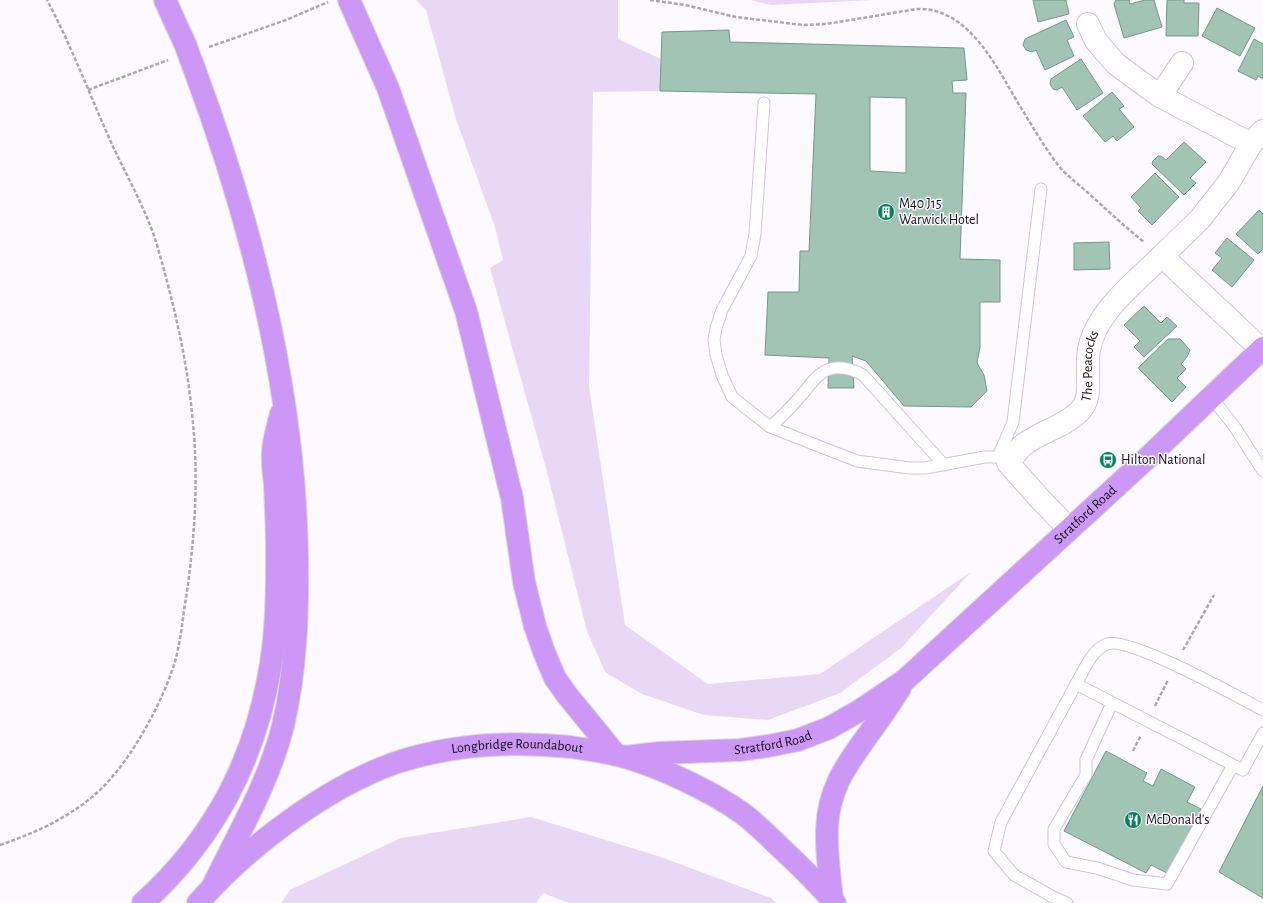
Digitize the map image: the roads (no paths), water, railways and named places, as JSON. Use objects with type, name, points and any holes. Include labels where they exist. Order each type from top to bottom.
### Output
[{"type":"highway","points":[[166,0],[194,68],[232,179],[256,266],[274,345],[284,400],[294,473],[297,526],[297,625],[295,655],[291,686],[282,728],[267,774],[213,886]]},
{"type":"highway","points":[[351,3],[388,88],[466,311],[512,498],[524,582],[535,626],[544,652],[556,678],[567,695],[621,756]]},
{"type":"highway","name":"Stratford Road","points":[[621,756],[740,750],[768,746],[798,740],[829,728],[859,711],[905,680],[1262,348]]},
{"type":"highway","points":[[143,903],[173,875],[197,845],[212,823],[236,780],[257,729],[274,643],[278,526],[273,451],[284,400]]},
{"type":"highway","name":"Stratford Road","points":[[834,902],[827,830],[829,810],[836,784],[854,754],[878,722],[905,680]]},
{"type":"highway","name":"Longbridge Roundabout","points":[[198,903],[213,886],[267,838],[318,801],[366,776],[395,763],[428,754],[469,746],[509,744],[542,744],[586,749],[621,756],[668,774],[710,794],[742,814],[772,839],[834,902]]},
{"type":"street","name":"The Peacocks","points":[[1003,460],[1036,437],[1077,415],[1084,405],[1088,391],[1088,351],[1097,326],[1117,300],[1200,219],[1228,182],[1257,138],[1160,96],[1116,64],[1096,40],[1088,24]]},
{"type":"street","points":[[1160,96],[1182,63]]},
{"type":"street","points":[[1162,256],[1262,348]]},
{"type":"street","points":[[1003,460],[1069,529]]},
{"type":"lane","points":[[764,103],[755,234],[751,256],[722,310],[714,340],[716,355],[722,375],[732,397],[770,427],[857,461],[910,468],[924,468],[985,457],[1003,460],[1013,422],[1041,189]]},
{"type":"lane","points":[[770,427],[784,415],[821,373],[833,368],[842,367],[852,369],[863,375],[944,464]]},
{"type":"lane","points":[[1211,397],[1234,426],[1263,471]]},
{"type":"lane","points":[[1067,903],[1053,897],[1014,875],[994,851],[1001,822],[1076,684],[1097,649],[1108,644],[1120,644],[1175,664],[1263,710]]},
{"type":"lane","points":[[1076,684],[1243,770],[1263,732]]},
{"type":"lane","points":[[1112,703],[1086,760],[1086,775],[1054,829],[1054,844],[1066,862],[1098,868],[1133,880],[1167,884],[1233,765]]},
{"type":"place","name":"M40 J15 Warwick Hotel","points":[[886,212]]},
{"type":"place","name":"Hilton National","points":[[1108,460]]},
{"type":"place","name":"McDonald's","points":[[1133,820]]}]
